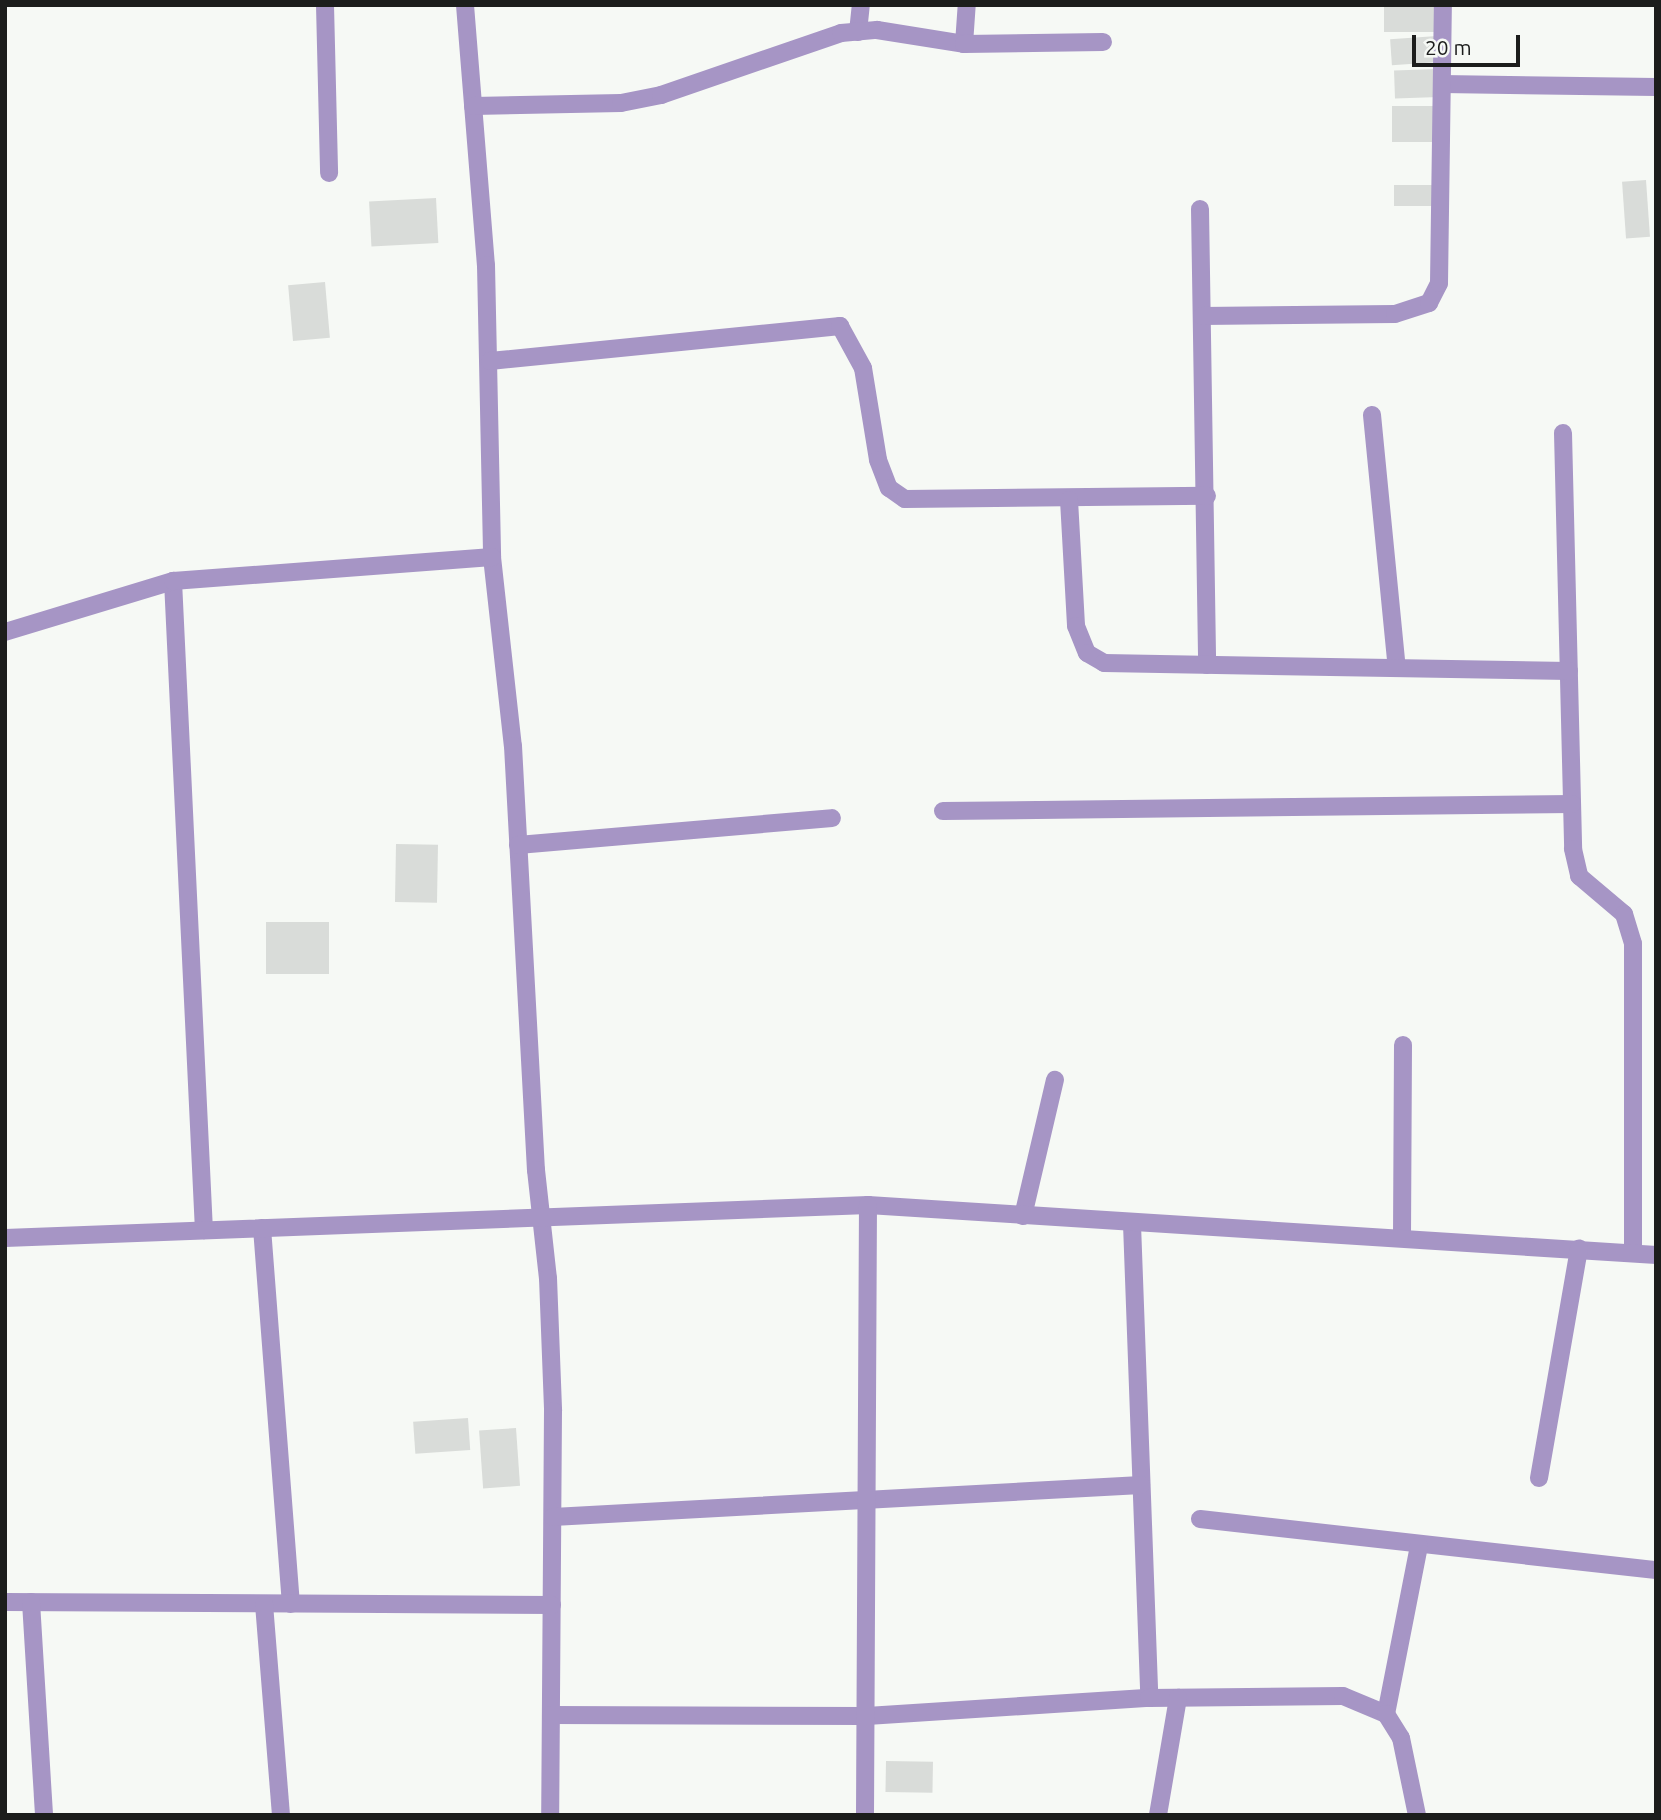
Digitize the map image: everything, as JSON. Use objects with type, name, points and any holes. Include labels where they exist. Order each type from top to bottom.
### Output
[{"type":"street","points":[[325,5],[329,173]]},
{"type":"street","points":[[465,5],[489,361],[492,557],[518,845],[541,1216],[548,1278],[553,1517],[550,1815]]},
{"type":"street","points":[[858,32],[861,5]]},
{"type":"street","points":[[964,44],[967,5]]},
{"type":"street","points":[[1202,316],[1395,314],[1429,303],[1439,283],[1443,5]]},
{"type":"street","points":[[473,106],[635,100],[858,32],[964,44],[1103,42]]},
{"type":"street","points":[[1442,84],[1656,88]]},
{"type":"street","points":[[1200,209],[1207,496],[1207,666]]},
{"type":"street","points":[[489,361],[840,326],[863,368],[878,460],[889,488],[905,499],[1069,500],[1207,496]]},
{"type":"street","points":[[1372,415],[1398,668]]},
{"type":"street","points":[[1563,433],[1572,804],[1579,876],[1624,914],[1633,944],[1633,1252]]},
{"type":"street","points":[[1069,500],[1076,626],[1087,653],[1104,663],[1569,671]]},
{"type":"street","points":[[5,632],[173,581],[492,557]]},
{"type":"street","points":[[173,581],[204,1230]]},
{"type":"street","points":[[943,811],[1572,804]]},
{"type":"street","points":[[518,845],[832,818]]},
{"type":"street","points":[[1402,1237],[1403,1045]]},
{"type":"street","points":[[1023,1216],[1055,1080]]},
{"type":"street","points":[[5,1238],[868,1205],[1132,1224],[1402,1237],[1656,1255]]},
{"type":"street","points":[[865,1815],[868,1205]]},
{"type":"street","points":[[1132,1224],[1149,1698]]},
{"type":"street","points":[[261,1228],[291,1604]]},
{"type":"street","points":[[1539,1478],[1579,1248]]},
{"type":"street","points":[[553,1517],[867,1496],[1141,1485]]},
{"type":"street","points":[[1200,1519],[1419,1546],[1656,1570]]},
{"type":"street","points":[[1386,1714],[1419,1546]]},
{"type":"street","points":[[5,1602],[552,1605]]},
{"type":"street","points":[[31,1602],[44,1815]]},
{"type":"street","points":[[264,1604],[281,1815]]},
{"type":"street","points":[[551,1715],[867,1716],[1149,1698],[1343,1696],[1386,1714],[1401,1738],[1417,1815]]},
{"type":"street","points":[[1158,1815],[1178,1698]]},
{"type":"building","points":[[1384,5],[1440,5],[1440,32],[1384,32]]},
{"type":"building","points":[[1437,36],[1439,62],[1392,65],[1390,39]]},
{"type":"building","points":[[1438,69],[1439,97],[1395,99],[1394,71]]},
{"type":"building","points":[[1392,106],[1435,106],[1435,142],[1392,142]]},
{"type":"building","points":[[1646,180],[1650,237],[1626,239],[1622,182]]},
{"type":"building","points":[[1394,185],[1432,185],[1432,206],[1394,206]]},
{"type":"building","points":[[436,198],[438,243],[371,246],[369,202]]},
{"type":"building","points":[[325,282],[330,338],[293,341],[288,285]]},
{"type":"building","points":[[396,844],[438,845],[437,903],[395,902]]},
{"type":"building","points":[[266,922],[329,922],[329,974],[266,974]]},
{"type":"building","points":[[468,1418],[470,1450],[415,1454],[413,1422]]},
{"type":"building","points":[[516,1428],[520,1486],[483,1488],[479,1431]]},
{"type":"building","points":[[886,1761],[933,1762],[932,1793],[885,1792]]}]
